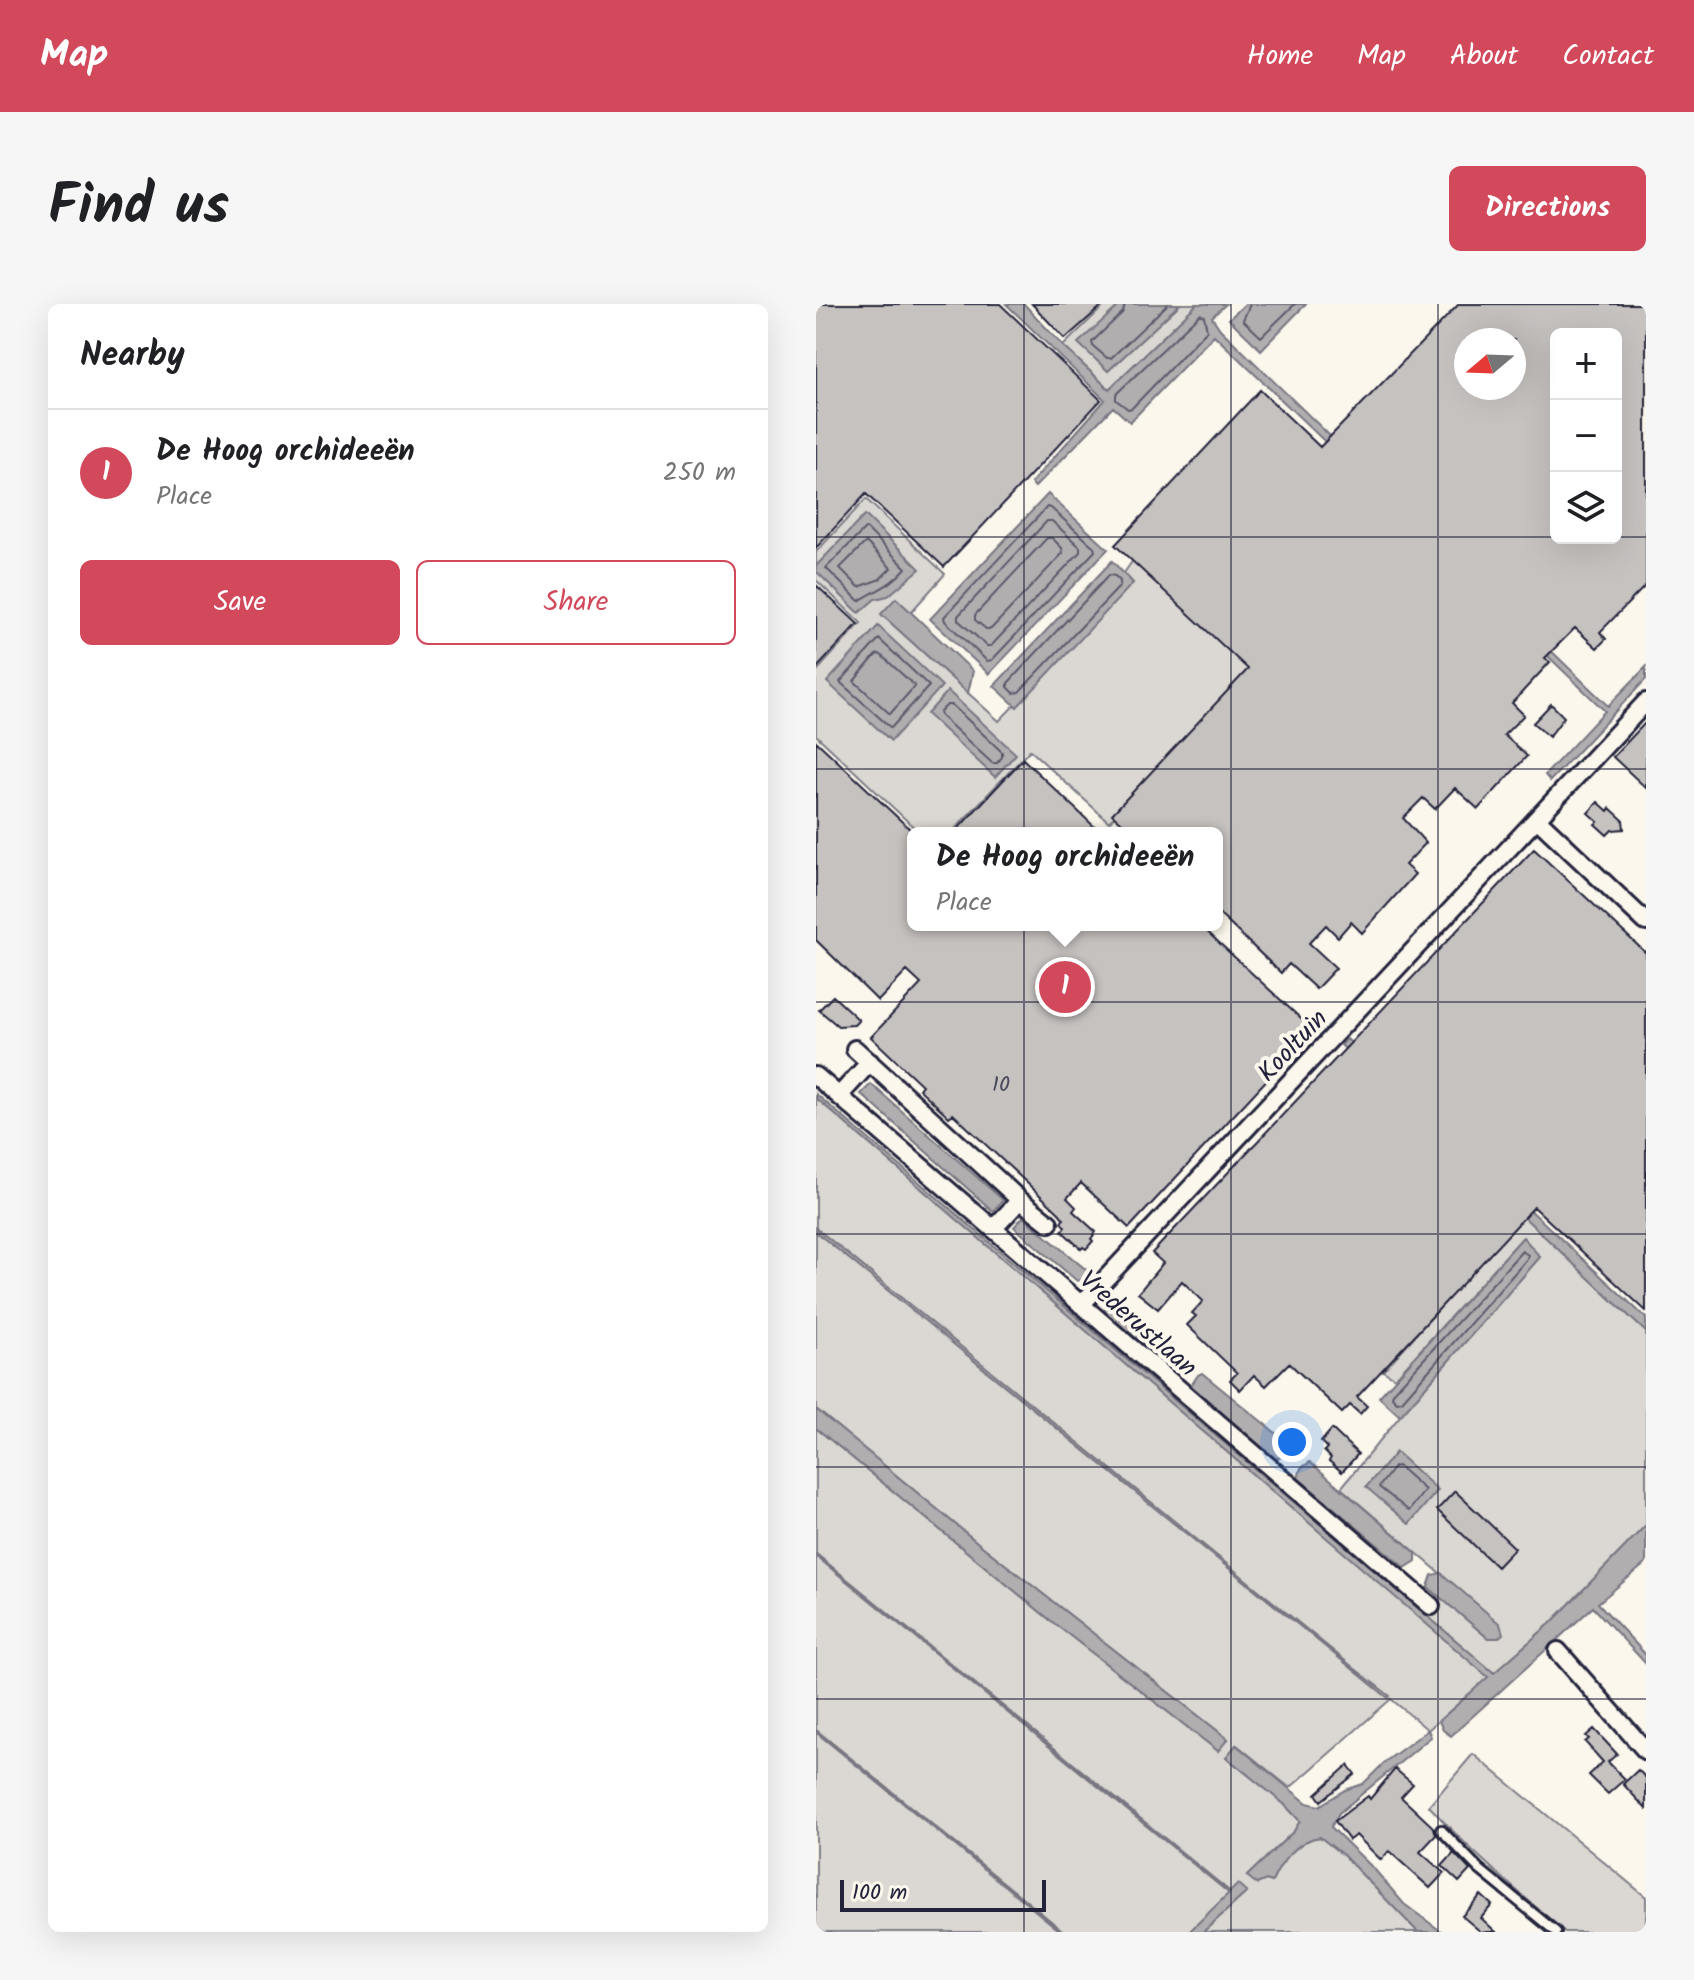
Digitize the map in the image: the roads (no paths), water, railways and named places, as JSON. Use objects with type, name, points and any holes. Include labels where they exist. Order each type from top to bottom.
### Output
[{"type":"street","name":"Kooltuin","points":[[1081,1305],[1646,702]]},
{"type":"street","points":[[1537,819],[1646,922]]},
{"type":"street","points":[[855,1049],[1049,1223]]},
{"type":"street","points":[[839,1096],[870,1062]]},
{"type":"street","name":"Vrederustlaan","points":[[816,1076],[1431,1606]]},
{"type":"street","points":[[993,1229],[1020,1200]]},
{"type":"street","points":[[1558,1651],[1646,1751]]},
{"type":"lane","points":[[1441,1830],[1479,1869],[1556,1932]]},
{"type":"water","points":[[1006,304],[1024,304],[1109,389],[1197,304],[1226,304],[1212,317],[1220,329],[1608,706],[1646,667],[1646,679],[1550,781],[1545,775],[1605,711],[1214,335],[1130,422],[1113,407],[1035,487],[1031,483],[1105,400]]},
{"type":"water","points":[[1121,304],[1180,304],[1108,371],[1078,343]]},
{"type":"water","points":[[1245,304],[1306,304],[1261,350],[1229,319]]},
{"type":"water","points":[[1048,494],[1108,549],[989,674],[930,619]]},
{"type":"water","points":[[865,515],[920,569],[888,596],[875,599],[859,613],[816,571],[816,566]]},
{"type":"water","points":[[1112,561],[1133,583],[1017,707],[994,686]]},
{"type":"water","points":[[896,598],[973,671],[968,693],[881,614]]},
{"type":"water","points":[[878,626],[942,686],[891,741],[827,682]]},
{"type":"water","points":[[948,691],[1016,754],[995,777],[927,714]]},
{"type":"water","points":[[1347,1039],[1646,1318],[1646,1332],[1341,1045]]},
{"type":"water","points":[[871,1084],[1003,1200],[993,1211],[861,1094]]},
{"type":"water","points":[[816,1094],[1494,1673],[1552,1622],[1646,1525],[1646,1563],[1598,1603],[1646,1655],[1646,1664],[1593,1607],[1451,1736],[1443,1730],[1439,1721],[1488,1677],[816,1098]]},
{"type":"water","points":[[1023,1217],[1090,1273],[1085,1279],[1077,1281],[1014,1227]]},
{"type":"water","points":[[816,1228],[1390,1696],[1388,1698],[816,1232]]},
{"type":"water","points":[[1523,1237],[1540,1257],[1400,1416],[1379,1397]]},
{"type":"water","points":[[1108,1293],[1169,1343],[1178,1355],[1174,1364],[1168,1368],[1104,1313]]},
{"type":"water","points":[[1202,1373],[1293,1447],[1289,1454],[1276,1459],[1190,1387]]},
{"type":"water","points":[[816,1409],[978,1543],[1228,1739],[1218,1751],[1055,1624],[816,1428]]},
{"type":"water","points":[[1396,1452],[1438,1490],[1409,1524],[1366,1487]]},
{"type":"water","points":[[1310,1462],[1416,1553],[1416,1561],[1405,1568],[1298,1478],[1301,1468]]},
{"type":"water","points":[[1441,1573],[1500,1624],[1503,1634],[1498,1638],[1488,1638],[1428,1587],[1432,1575]]},
{"type":"water","points":[[1428,1730],[1431,1737],[1339,1813],[1331,1827],[1404,1904],[1442,1932],[1418,1932],[1343,1855],[1320,1837],[1297,1847],[1272,1882],[1266,1880],[1257,1884],[1247,1876],[1294,1831],[1300,1821],[1226,1757],[1236,1745],[1307,1803],[1319,1806],[1345,1790],[1363,1784],[1386,1761]]},
{"type":"water","points":[[1238,1884],[1247,1892],[1203,1932],[1189,1932]]},
{"type":"waterway","points":[[816,1555],[1229,1892]]},
{"type":"waterway","points":[[816,1731],[1063,1932]]},
{"type":"place","name":"De Hoog orchideeën","points":[[1065,987]]}]
